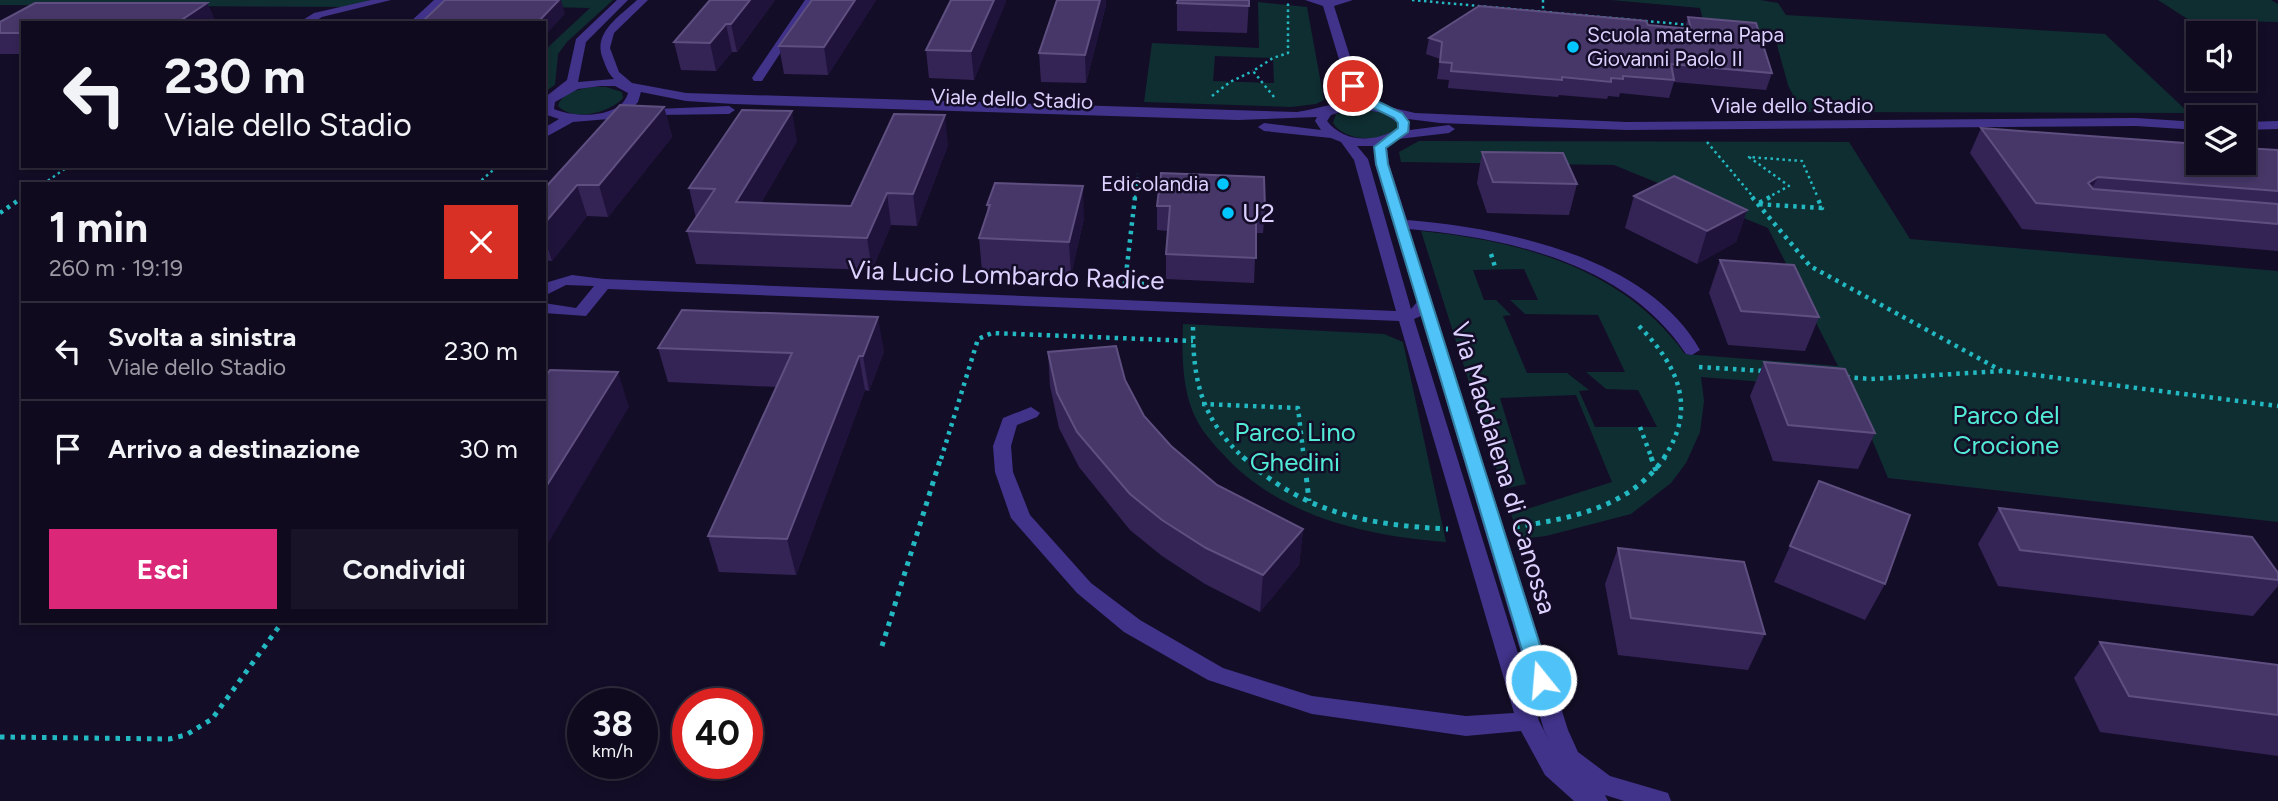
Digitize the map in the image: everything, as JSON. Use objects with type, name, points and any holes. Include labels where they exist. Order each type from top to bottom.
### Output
[{"type":"street","points":[[307,21],[318,15],[386,0]]},
{"type":"street","points":[[568,119],[547,111],[548,102],[573,81],[580,41],[623,0]]},
{"type":"street","points":[[603,116],[631,103],[635,92],[614,73],[604,48],[609,32],[643,0]]},
{"type":"street","points":[[758,78],[810,0]]},
{"type":"street","points":[[1310,0],[1328,4],[1348,0]]},
{"type":"street","points":[[417,21],[443,1]]},
{"type":"street","points":[[1328,4],[1353,86],[1404,122],[1404,129],[1393,137]]},
{"type":"street","name":"Viale dello Stadio","points":[[548,102],[588,83],[618,83],[686,97],[734,100],[1280,116],[1326,113],[1340,106],[1382,108],[1415,117],[1553,124],[1671,126],[2136,122],[2198,126],[2152,132],[1702,136],[1457,129],[1422,131],[1360,141],[1281,128],[752,110],[656,111],[568,119]]},
{"type":"street","points":[[1340,106],[1353,86]]},
{"type":"street","points":[[1326,113],[1321,121],[1328,131],[1340,137]]},
{"type":"street","points":[[546,133],[568,119]]},
{"type":"street","points":[[2256,126],[2278,125]]},
{"type":"street","name":"Via Maddalena di Canossa","points":[[1340,137],[1361,159],[1433,414],[1528,720],[1544,757],[1555,771],[1579,792],[1596,801]]},
{"type":"street","name":"Via Maddalena di Canossa","points":[[1393,137],[1380,147],[1380,158],[1556,730],[1569,759],[1603,784],[1659,801]]},
{"type":"street","points":[[1384,240],[1394,238],[1399,224],[1520,240],[1584,263],[1620,282],[1675,326],[1692,350]]},
{"type":"street","points":[[1384,240],[1398,251],[1416,278]]},
{"type":"street","name":"Via Lucio Lombardo Radice","points":[[546,290],[568,279],[604,284],[1406,316]]},
{"type":"street","points":[[546,308],[580,313],[604,284]]},
{"type":"street","points":[[1424,303],[1417,312],[1406,316],[1423,332],[1445,373]]},
{"type":"street","points":[[1031,413],[1009,422],[1002,446],[1004,471],[1021,518],[1084,588],[1132,626],[1216,674],[1312,705],[1466,726],[1528,720]]},
{"type":"street","points":[[1433,414],[1454,430],[1472,489],[1486,502],[1481,523],[1501,591],[1499,629]]},
{"type":"path","points":[[1211,114],[1212,95],[1273,58],[1288,53],[1288,0]]},
{"type":"path","points":[[1412,0],[1701,26]]},
{"type":"path","points":[[1543,0],[1543,12]]},
{"type":"path","points":[[1253,71],[1279,104],[1280,116]]},
{"type":"path","points":[[1702,136],[1810,266],[2003,371]]},
{"type":"path","points":[[1749,157],[1802,162],[1822,208],[1796,207],[1757,204],[1789,186],[1749,157]]},
{"type":"path","points":[[46,182],[66,168]]},
{"type":"path","points":[[479,182],[496,168]]},
{"type":"path","points":[[1138,174],[1125,283],[1149,285]]},
{"type":"path","points":[[0,213],[21,198]]},
{"type":"path","points":[[1496,270],[1490,250],[1497,252]]},
{"type":"path","points":[[1193,307],[1194,371],[1202,404],[1223,437],[1253,469],[1309,502],[1336,512],[1387,526],[1470,530]]},
{"type":"path","points":[[1495,529],[1552,522],[1590,513],[1619,500],[1656,471],[1675,440],[1681,421],[1679,386],[1671,365],[1657,344],[1630,318]]},
{"type":"path","points":[[882,646],[978,339],[992,333],[1193,341]]},
{"type":"path","points":[[1671,365],[1684,366]]},
{"type":"path","points":[[1697,367],[1778,372]]},
{"type":"path","points":[[1844,377],[1871,379],[2003,371],[2278,406]]},
{"type":"path","points":[[1202,404],[1298,408],[1309,502]]},
{"type":"path","points":[[1640,427],[1656,471]]},
{"type":"path","points":[[0,737],[169,739],[186,735],[212,719],[282,623]]},
{"type":"green space","points":[[0,0],[371,0],[347,7],[0,5]]},
{"type":"green space","points":[[553,0],[613,0],[567,42],[558,54],[555,85],[546,91],[546,49],[590,8],[546,7]]},
{"type":"green space","points":[[1611,0],[1760,0],[1778,3],[1786,15],[2105,34],[2186,113],[1801,112],[1788,85],[1774,34],[1705,28],[1700,8]]},
{"type":"green space","points":[[2158,0],[2271,0],[2278,4],[2278,22],[2189,20]]},
{"type":"green space","points":[[1258,2],[1307,7],[1324,100],[1316,104],[1291,107],[1144,102],[1152,43],[1259,48]],"holes":[[[1215,56],[1273,58],[1274,83],[1213,81]]]},
{"type":"green space","points":[[593,87],[606,87],[622,92],[623,98],[609,108],[591,114],[573,114],[558,106],[567,94]]},
{"type":"green space","points":[[1363,108],[1383,111],[1397,120],[1397,130],[1382,137],[1363,138],[1346,134],[1333,123],[1336,114]]},
{"type":"green space","name":"Parco del Crocione","points":[[1419,141],[1849,142],[1910,239],[2278,271],[2278,522],[1888,478],[1851,389],[1701,377],[1704,401],[1700,432],[1686,463],[1671,483],[1631,514],[1546,536],[1520,539],[1511,514],[1612,482],[1576,395],[1500,398],[1526,484],[1503,489],[1421,231],[1496,242],[1567,264],[1601,280],[1632,300],[1660,324],[1685,354],[1838,366],[1768,228],[1614,165],[1401,162],[1399,152]],"holes":[[[1524,269],[1538,300],[1510,300],[1525,314],[1598,315],[1625,372],[1586,372],[1606,389],[1638,390],[1657,427],[1595,427],[1579,391],[1589,390],[1567,373],[1527,373],[1503,316],[1511,315],[1496,300],[1484,300],[1473,270]]]},
{"type":"green space","name":"Parco Lino Ghedini","points":[[1183,324],[1384,334],[1403,342],[1446,542],[1385,534],[1325,519],[1269,493],[1244,475],[1212,442],[1193,411],[1184,374]]},
{"type":"building","points":[[445,0],[559,0],[539,21],[423,21]]},
{"type":"building","points":[[710,0],[750,0],[731,24],[726,24],[710,43],[674,42]]},
{"type":"building","points":[[812,0],[855,0],[824,47],[779,46]]},
{"type":"building","points":[[951,0],[994,0],[971,51],[926,50]]},
{"type":"building","points":[[1057,0],[1100,0],[1085,55],[1039,53]]},
{"type":"building","points":[[1178,0],[1249,0],[1249,6],[1177,3]]},
{"type":"building","points":[[35,3],[207,3],[180,21],[21,21],[21,33],[0,33],[0,22]]},
{"type":"building","name":"Scuola materna Papa Giovanni Paolo II","points":[[1479,6],[1646,21],[1648,25],[1691,29],[1688,17],[1756,23],[1772,73],[1671,64],[1674,80],[1623,76],[1623,79],[1611,78],[1611,82],[1451,71],[1452,63],[1440,62],[1442,42],[1429,38]]},
{"type":"building","points":[[620,105],[664,107],[599,185],[577,185],[546,222],[546,187]]},
{"type":"building","points":[[742,110],[792,111],[736,202],[851,206],[894,114],[945,115],[913,194],[887,193],[867,238],[687,231],[715,189],[689,188]]},
{"type":"building","points":[[1981,128],[2186,143],[2186,175],[2256,175],[2256,149],[2278,150],[2278,191],[2098,177],[2088,183],[2093,189],[2278,204],[2278,224],[2036,203]]},
{"type":"building","points":[[1482,152],[1563,153],[1577,184],[1493,182]]},
{"type":"building","points":[[1161,173],[1264,177],[1265,209],[1256,209],[1256,258],[1166,254],[1170,206],[1157,206]]},
{"type":"building","points":[[1674,176],[1747,210],[1707,231],[1634,196]]},
{"type":"building","points":[[995,183],[1083,186],[1069,242],[979,238]]},
{"type":"building","points":[[1720,260],[1794,265],[1819,317],[1741,311]]},
{"type":"building","points":[[682,310],[878,317],[863,356],[859,356],[787,539],[708,536],[792,353],[658,348]]},
{"type":"building","points":[[1116,346],[1125,380],[1144,416],[1171,446],[1217,485],[1303,529],[1263,575],[1206,548],[1162,520],[1130,494],[1077,432],[1057,393],[1048,352]]},
{"type":"building","points":[[1764,362],[1845,369],[1875,433],[1788,425]]},
{"type":"building","points":[[550,370],[618,372],[546,487],[546,376]]},
{"type":"building","points":[[1819,481],[1910,515],[1885,584],[1790,546]]},
{"type":"building","points":[[1999,508],[2252,537],[2278,573],[2278,580],[2020,550]]},
{"type":"building","points":[[1618,548],[1744,562],[1765,634],[1631,618]]},
{"type":"building","points":[[2100,642],[2278,665],[2278,715],[2129,696]]},
{"type":"place","name":"Scuola materna Papa Giovanni Paolo II","points":[[1573,47]]},
{"type":"place","name":"Edicolandia","points":[[1223,184]]},
{"type":"place","name":"U2","points":[[1228,213]]},
{"type":"route","points":[[1353,86],[1369,102],[1398,115],[1404,122],[1404,129],[1380,147],[1380,158],[1541,680]]}]
